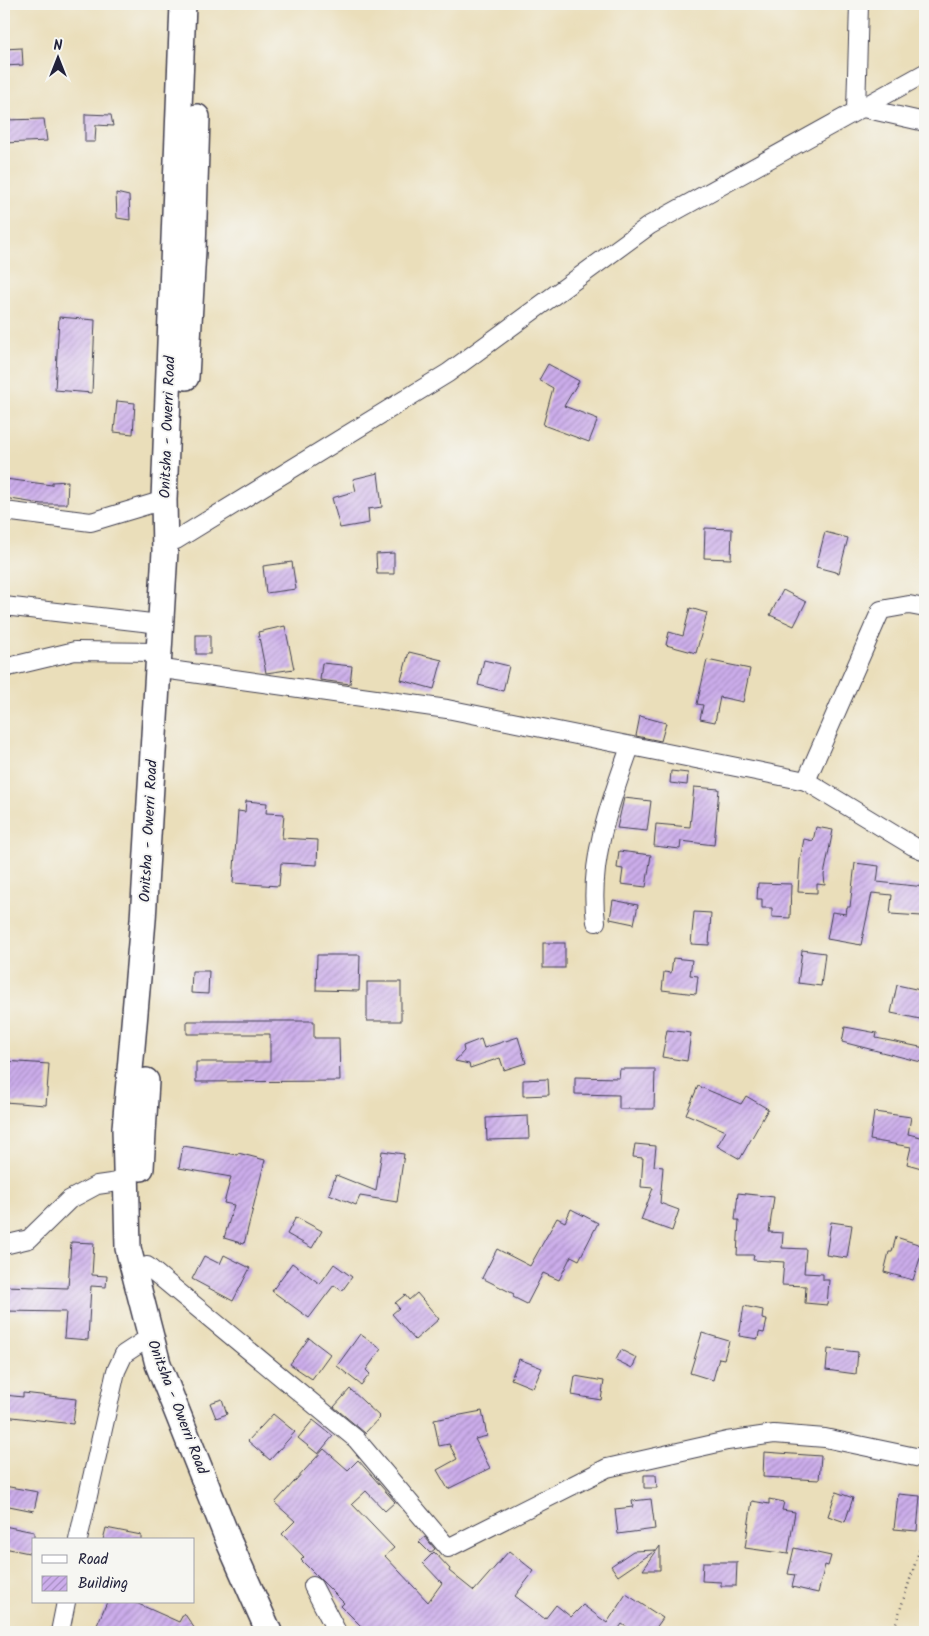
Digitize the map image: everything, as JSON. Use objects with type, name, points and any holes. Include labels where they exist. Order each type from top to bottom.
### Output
[{"type":"highway","name":"Onitsha - Owerri Road","points":[[182,4],[164,500],[166,552],[160,624],[164,661],[141,1160],[142,1216],[147,1266],[156,1303],[175,1362],[211,1459],[284,1632]]},
{"type":"highway","name":"Onitsha - Owerri Road","points":[[199,4],[193,250],[176,540],[125,1128],[125,1181],[128,1248],[158,1364],[229,1542],[269,1632]]},
{"type":"street","points":[[859,4],[859,109]]},
{"type":"street","points":[[176,540],[448,373],[650,225],[925,73]]},
{"type":"street","points":[[859,109],[925,122]]},
{"type":"street","points":[[4,511],[91,522],[164,500]]},
{"type":"street","points":[[806,781],[881,610],[909,605],[925,608]]},
{"type":"street","points":[[4,606],[160,624]]},
{"type":"street","points":[[4,668],[76,651],[164,661],[447,709],[806,781],[913,846],[925,851]]},
{"type":"street","points":[[596,922],[594,905],[596,865],[608,808],[630,747]]},
{"type":"street","points":[[4,1245],[29,1239],[69,1200],[97,1185],[125,1181]]},
{"type":"street","points":[[147,1266],[356,1439],[448,1548],[608,1468],[726,1441],[774,1434],[825,1438],[925,1459]]},
{"type":"street","points":[[78,1538],[116,1371],[124,1354],[150,1337]]},
{"type":"street","points":[[313,1586],[337,1632]]},
{"type":"street","points":[[60,1632],[66,1604]]},
{"type":"path","points":[[893,1632],[925,1533]]},
{"type":"building","points":[[22,48],[23,65],[4,66],[4,49]]},
{"type":"building","points":[[85,114],[111,115],[113,126],[96,125],[95,142],[85,142]]},
{"type":"building","points":[[44,119],[47,141],[4,143],[4,120]]},
{"type":"building","points":[[116,193],[129,196],[130,220],[117,218]]},
{"type":"building","points":[[59,317],[95,320],[92,393],[55,390]]},
{"type":"building","points":[[548,364],[579,381],[564,406],[598,419],[589,442],[543,425],[553,388],[539,380]]},
{"type":"building","points":[[117,401],[135,403],[133,434],[114,432]]},
{"type":"building","points":[[378,473],[382,507],[368,509],[369,523],[340,528],[332,498],[356,491],[353,479]]},
{"type":"building","points":[[5,479],[52,485],[52,482],[68,481],[67,504],[42,504],[4,498]]},
{"type":"building","points":[[705,528],[732,529],[731,559],[704,558]]},
{"type":"building","points":[[825,532],[848,538],[839,573],[816,567]]},
{"type":"building","points":[[394,553],[394,574],[377,574],[376,554]]},
{"type":"building","points":[[292,562],[296,589],[266,593],[263,566]]},
{"type":"building","points":[[783,590],[806,602],[794,626],[770,615]]},
{"type":"building","points":[[690,608],[707,613],[696,653],[666,645],[669,632],[683,636]]},
{"type":"building","points":[[285,626],[294,669],[266,673],[258,632]]},
{"type":"building","points":[[196,635],[210,635],[210,654],[196,654]]},
{"type":"building","points":[[409,652],[442,660],[434,689],[401,680]]},
{"type":"building","points":[[484,660],[509,666],[503,691],[478,685]]},
{"type":"building","points":[[707,660],[750,669],[743,702],[720,697],[715,722],[700,719],[703,705],[697,704]]},
{"type":"building","points":[[322,663],[352,666],[350,684],[320,680]]},
{"type":"building","points":[[640,716],[666,723],[661,741],[636,736]]},
{"type":"building","points":[[671,771],[688,773],[687,785],[670,783]]},
{"type":"building","points":[[694,787],[719,789],[714,845],[681,841],[680,849],[654,846],[656,824],[690,827]]},
{"type":"building","points":[[624,798],[651,801],[647,831],[617,828]]},
{"type":"building","points":[[246,801],[267,803],[266,813],[284,814],[282,838],[318,840],[317,865],[281,863],[279,886],[233,883],[238,811],[245,812]]},
{"type":"building","points":[[816,827],[833,830],[824,875],[825,885],[817,884],[817,893],[798,892],[800,860],[804,839],[813,841]]},
{"type":"building","points":[[619,851],[651,855],[646,887],[621,884],[623,869],[617,868]]},
{"type":"building","points":[[855,863],[879,866],[877,882],[925,887],[922,916],[890,914],[892,895],[872,893],[861,945],[827,939],[832,912],[846,914],[847,907],[850,907]]},
{"type":"building","points":[[758,883],[791,884],[790,918],[772,917],[772,908],[762,908],[762,899],[757,899]]},
{"type":"building","points":[[613,900],[638,905],[634,924],[610,919]]},
{"type":"building","points":[[694,912],[711,913],[709,945],[691,944]]},
{"type":"building","points":[[543,943],[565,943],[565,968],[543,968]]},
{"type":"building","points":[[802,950],[825,953],[821,986],[798,983]]},
{"type":"building","points":[[317,955],[360,955],[359,991],[316,990]]},
{"type":"building","points":[[673,958],[692,960],[690,975],[698,976],[696,994],[662,990],[664,972],[671,973]]},
{"type":"building","points":[[192,971],[209,971],[208,994],[191,993]]},
{"type":"building","points":[[367,982],[401,982],[401,1021],[367,1021]]},
{"type":"building","points":[[897,985],[925,991],[925,1020],[891,1013]]},
{"type":"building","points":[[187,1021],[314,1021],[314,1038],[339,1038],[340,1081],[196,1082],[196,1062],[270,1062],[270,1034],[187,1034]]},
{"type":"building","points":[[845,1027],[877,1033],[876,1038],[925,1048],[925,1063],[842,1042]]},
{"type":"building","points":[[667,1030],[691,1033],[687,1061],[662,1057]]},
{"type":"building","points":[[518,1037],[526,1063],[504,1070],[500,1058],[470,1068],[469,1064],[455,1061],[464,1051],[463,1046],[481,1039],[484,1048]]},
{"type":"building","points":[[4,1061],[49,1064],[46,1105],[4,1102]]},
{"type":"building","points":[[620,1069],[655,1069],[654,1109],[619,1109],[619,1095],[575,1094],[575,1077],[619,1078]]},
{"type":"building","points":[[548,1079],[549,1095],[523,1096],[523,1080]]},
{"type":"building","points":[[698,1086],[741,1104],[746,1096],[768,1109],[740,1159],[717,1146],[726,1131],[686,1114]]},
{"type":"building","points":[[874,1112],[911,1117],[908,1134],[925,1138],[925,1169],[907,1164],[911,1147],[870,1140]]},
{"type":"building","points":[[528,1116],[529,1139],[487,1140],[486,1118]]},
{"type":"building","points":[[635,1144],[656,1146],[654,1166],[663,1167],[660,1203],[679,1210],[672,1231],[641,1220],[653,1188],[641,1187],[643,1158],[633,1157]]},
{"type":"building","points":[[183,1146],[237,1155],[238,1153],[265,1160],[244,1244],[224,1238],[234,1205],[224,1203],[231,1177],[179,1168]]},
{"type":"building","points":[[382,1151],[404,1154],[397,1202],[360,1196],[356,1205],[329,1194],[336,1175],[376,1191]]},
{"type":"building","points":[[738,1193],[774,1197],[769,1232],[783,1233],[782,1248],[806,1249],[804,1273],[823,1274],[823,1280],[829,1280],[827,1305],[805,1303],[806,1286],[782,1285],[784,1262],[753,1260],[754,1255],[737,1255],[739,1220],[735,1220]]},
{"type":"building","points":[[571,1209],[598,1223],[579,1260],[571,1256],[559,1280],[543,1273],[527,1304],[513,1297],[514,1294],[482,1278],[497,1249],[530,1266],[557,1218],[565,1222]]},
{"type":"building","points":[[296,1217],[322,1231],[312,1248],[287,1234]]},
{"type":"building","points":[[831,1222],[852,1225],[847,1258],[826,1255]]},
{"type":"building","points":[[896,1237],[924,1246],[913,1280],[884,1272],[889,1252],[892,1252]]},
{"type":"building","points":[[71,1242],[94,1243],[92,1275],[107,1276],[106,1287],[91,1286],[88,1340],[64,1338],[66,1312],[4,1311],[4,1286],[68,1288]]},
{"type":"building","points":[[224,1255],[250,1268],[233,1301],[192,1279],[204,1256],[220,1264]]},
{"type":"building","points":[[292,1263],[320,1284],[334,1264],[352,1277],[342,1291],[334,1285],[309,1318],[272,1291]]},
{"type":"building","points":[[417,1293],[439,1319],[415,1340],[392,1314],[399,1308],[395,1303],[405,1295],[409,1300]]},
{"type":"building","points":[[744,1306],[763,1310],[762,1319],[767,1320],[764,1333],[759,1332],[758,1339],[739,1336]]},
{"type":"building","points":[[702,1333],[729,1341],[724,1359],[719,1358],[713,1380],[690,1373]]},
{"type":"building","points":[[360,1334],[381,1349],[366,1370],[370,1374],[361,1385],[337,1366]]},
{"type":"building","points":[[309,1338],[330,1354],[312,1379],[290,1364]]},
{"type":"building","points":[[828,1349],[858,1352],[856,1374],[826,1370]]},
{"type":"building","points":[[621,1350],[637,1358],[632,1368],[616,1360]]},
{"type":"building","points":[[519,1359],[542,1368],[533,1388],[511,1379]]},
{"type":"building","points":[[575,1376],[604,1381],[601,1400],[572,1395]]},
{"type":"building","points":[[350,1389],[380,1417],[365,1433],[334,1407]]},
{"type":"building","points":[[23,1393],[76,1399],[73,1424],[4,1416],[4,1395],[23,1397]]},
{"type":"building","points":[[222,1399],[227,1414],[216,1418],[210,1403]]},
{"type":"building","points":[[482,1411],[487,1436],[475,1439],[490,1468],[448,1489],[437,1470],[457,1459],[449,1444],[439,1446],[434,1420]]},
{"type":"building","points":[[273,1414],[295,1432],[270,1460],[248,1441]]},
{"type":"building","points":[[313,1420],[333,1436],[318,1454],[298,1438]]},
{"type":"building","points":[[324,1449],[348,1470],[358,1460],[395,1502],[385,1511],[366,1491],[352,1504],[394,1548],[385,1556],[428,1602],[442,1583],[423,1563],[434,1552],[450,1569],[449,1571],[474,1591],[509,1551],[534,1571],[515,1596],[545,1619],[556,1605],[571,1617],[583,1605],[607,1623],[626,1594],[663,1618],[653,1632],[634,1632],[622,1624],[617,1631],[619,1632],[357,1632],[362,1627],[341,1606],[344,1603],[301,1560],[304,1557],[282,1534],[295,1521],[275,1503]]},
{"type":"building","points":[[764,1452],[821,1456],[819,1480],[763,1477]]},
{"type":"building","points":[[644,1475],[656,1475],[657,1488],[644,1488]]},
{"type":"building","points":[[4,1486],[38,1492],[34,1511],[4,1505]]},
{"type":"building","points":[[836,1492],[853,1498],[845,1522],[828,1516]]},
{"type":"building","points":[[898,1494],[920,1496],[917,1531],[894,1529]]},
{"type":"building","points":[[651,1499],[655,1529],[618,1534],[615,1509],[633,1507],[632,1501]]},
{"type":"building","points":[[769,1499],[784,1502],[782,1510],[795,1512],[788,1554],[745,1548],[752,1501],[769,1504]]},
{"type":"building","points":[[4,1526],[34,1532],[32,1554],[4,1548]]},
{"type":"building","points":[[106,1528],[141,1535],[141,1538],[104,1538]]},
{"type":"building","points":[[425,1537],[435,1549],[430,1553],[419,1542]]},
{"type":"building","points":[[660,1546],[660,1570],[643,1570]]},
{"type":"building","points":[[794,1548],[831,1556],[828,1566],[825,1565],[818,1593],[792,1587],[795,1575],[788,1574]]},
{"type":"building","points":[[656,1550],[618,1576],[611,1566],[633,1551]]},
{"type":"building","points":[[703,1562],[737,1562],[736,1586],[721,1586],[721,1582],[702,1581]]},
{"type":"building","points":[[106,1604],[138,1604],[179,1622],[184,1613],[195,1629],[202,1632],[94,1632]]}]
